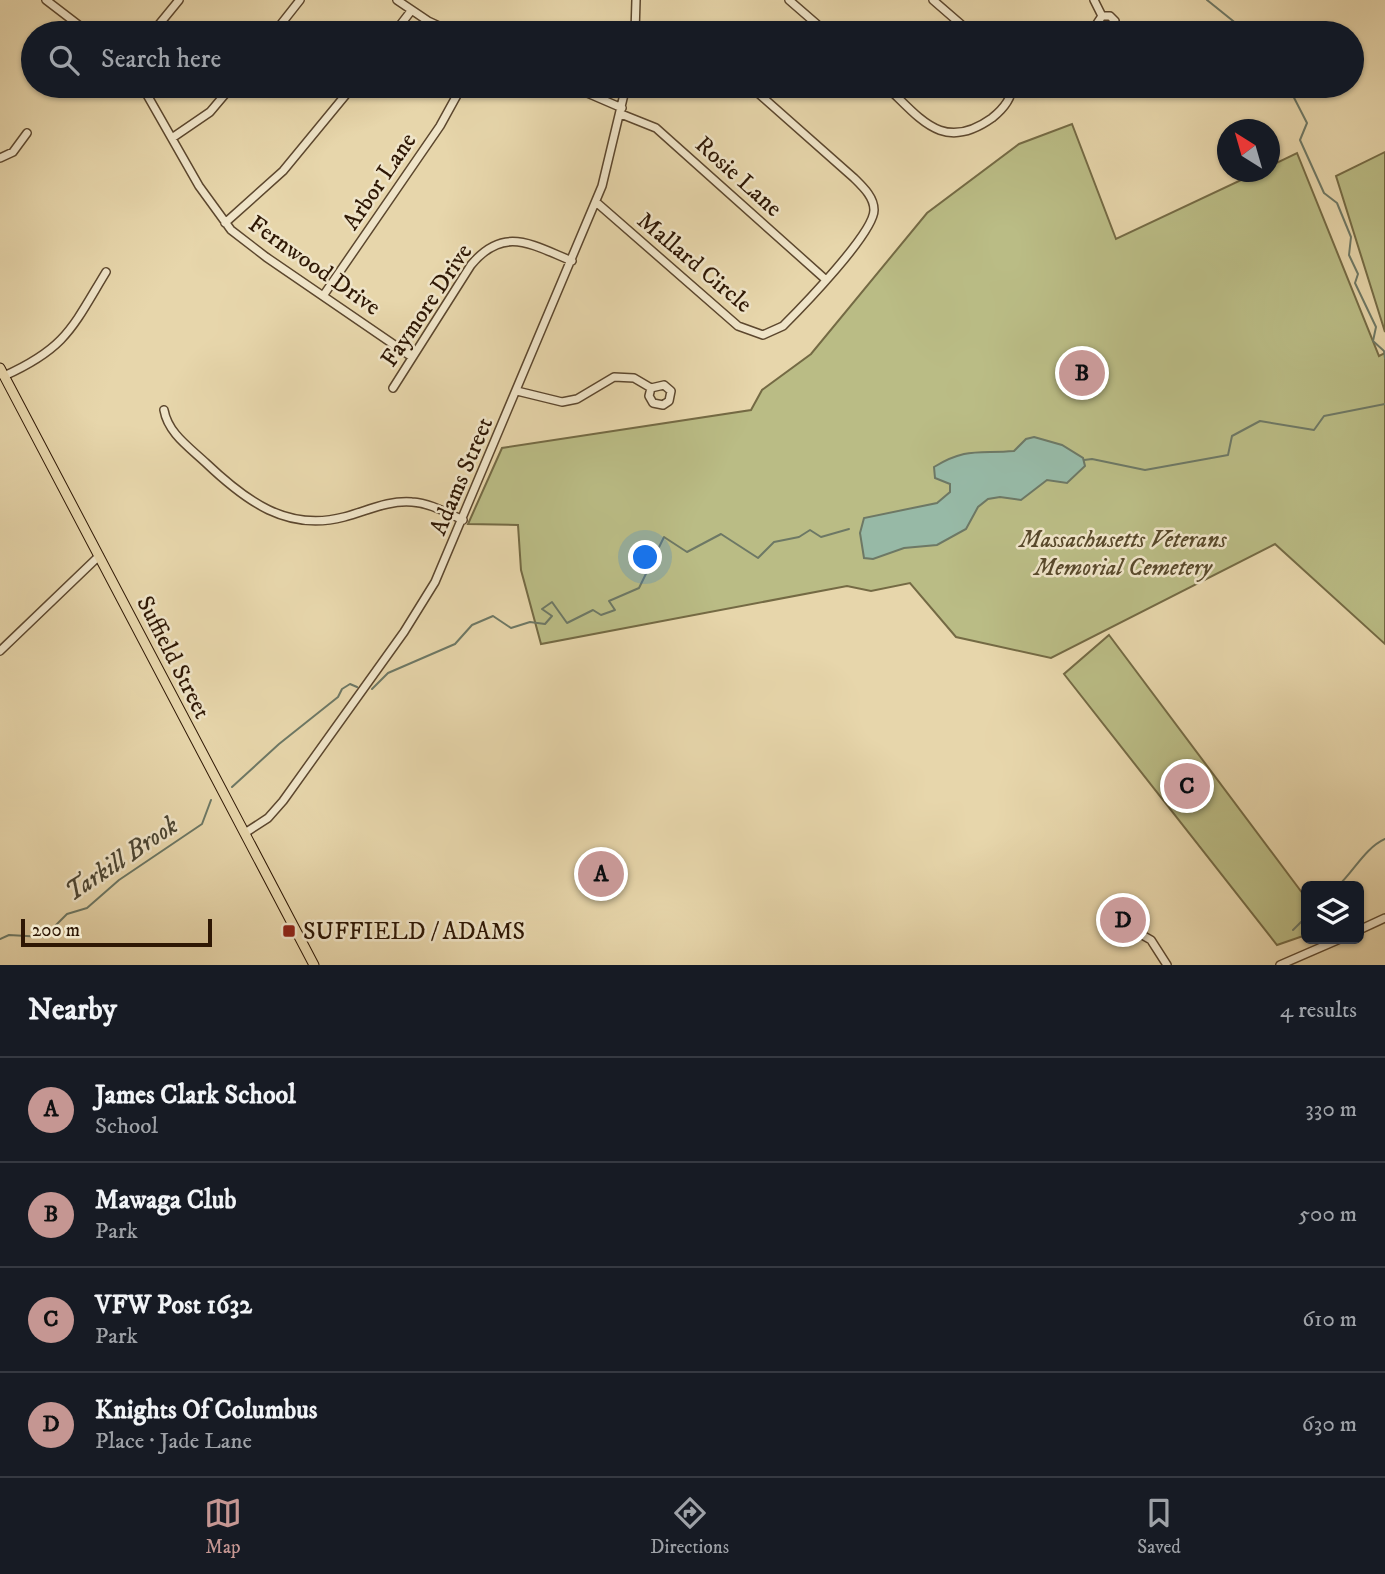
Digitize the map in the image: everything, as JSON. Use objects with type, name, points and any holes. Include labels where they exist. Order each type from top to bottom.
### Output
[{"type":"main road","name":"Suffield Street","points":[[2,372],[314,965]]},
{"type":"street","points":[[47,0],[74,21]]},
{"type":"street","points":[[162,21],[179,0]]},
{"type":"street","points":[[283,21],[300,0]]},
{"type":"street","points":[[397,0],[431,21]]},
{"type":"street","points":[[635,21],[636,0]]},
{"type":"street","points":[[789,0],[813,21]]},
{"type":"street","points":[[933,0],[957,21]]},
{"type":"street","points":[[1094,0],[1102,16],[1115,21]]},
{"type":"street","points":[[403,21],[411,11]]},
{"type":"street","points":[[1099,21],[1102,16]]},
{"type":"street","name":"Fernwood Drive","points":[[149,98],[225,223],[252,247],[412,357]]},
{"type":"street","points":[[172,138],[210,112],[222,98]]},
{"type":"street","points":[[225,223],[283,171],[343,98]]},
{"type":"street","name":"Arbor Lane","points":[[323,296],[440,125],[455,98]]},
{"type":"street","name":"Rosie Lane","points":[[595,98],[656,128],[825,279]]},
{"type":"street","name":"Adams Street","points":[[245,833],[268,818],[283,801],[404,632],[435,582],[596,202],[624,98]]},
{"type":"street","name":"Mallard Circle","points":[[596,202],[729,319],[752,333],[763,335],[779,328],[869,229],[874,203],[854,178],[764,98]]},
{"type":"street","points":[[899,98],[928,124],[950,134],[967,132],[995,115],[1009,98]]},
{"type":"street","points":[[0,158],[13,152],[27,133]]},
{"type":"street","name":"Faymore Drive","points":[[393,388],[471,265],[492,245],[505,241],[521,242],[572,261]]},
{"type":"street","points":[[2,372],[35,362],[61,342],[106,272]]},
{"type":"street","points":[[517,391],[547,401],[567,402],[602,382],[619,376],[640,381],[651,388]]},
{"type":"street","points":[[164,410],[167,425],[236,492],[272,513],[299,520],[329,520],[387,504],[414,502],[463,520]]},
{"type":"street","points":[[0,651],[99,556]]},
{"type":"street","points":[[1112,918],[1151,940],[1167,965]]},
{"type":"street","points":[[1364,928],[1385,918]]},
{"type":"street","points":[[1280,965],[1328,944]]},
{"type":"green space","name":"Massachusetts Veterans Memorial Cemetery","points":[[1072,124],[1116,239],[1237,182],[1280,182],[1280,161],[1297,153],[1379,356],[1385,353],[1385,644],[1275,544],[1051,658],[956,637],[910,583],[871,591],[847,586],[541,644],[521,570],[518,525],[468,524],[502,448],[751,410],[762,390],[811,354],[927,213],[1019,144]]},
{"type":"green space","points":[[1385,152],[1385,332],[1336,176]]},
{"type":"green space","points":[[1109,635],[1301,891],[1301,937],[1277,945],[1064,674]]},
{"type":"shaded area","points":[[1034,437],[1062,445],[1083,458],[1085,466],[1067,483],[1047,480],[1021,500],[1000,497],[988,499],[978,507],[966,529],[937,545],[904,548],[873,559],[864,558],[860,533],[864,518],[937,503],[950,492],[950,484],[935,478],[934,467],[965,454],[1014,451],[1026,439]]},
{"type":"waterway","points":[[1207,0],[1233,21]]},
{"type":"waterway","points":[[1294,98],[1307,123],[1300,140],[1324,193],[1337,203],[1351,237],[1349,255],[1358,274],[1355,283],[1376,327],[1373,341],[1384,351],[1385,358]]},
{"type":"waterway","name":"Tarkill Brook","points":[[1084,460],[1092,459],[1145,470],[1228,455],[1232,436],[1260,421],[1314,430],[1324,416],[1385,404]]},
{"type":"waterway","name":"Tarkill Brook","points":[[372,689],[388,673],[455,644],[472,625],[493,616],[511,628],[530,622],[545,624],[552,616],[542,609],[552,602],[567,623],[593,610],[601,615],[615,610],[609,601],[639,588],[664,537],[687,552],[721,534],[758,558],[774,542],[799,537],[810,530],[821,537],[849,529]]},
{"type":"waterway","name":"Tarkill Brook","points":[[232,787],[279,744],[338,697],[342,689],[350,684],[357,687]]},
{"type":"waterway","name":"Tarkill Brook","points":[[0,939],[9,935],[44,937],[67,914],[87,908],[119,880],[202,824],[211,800]]},
{"type":"waterway","points":[[1342,881],[1366,854],[1385,839]]},
{"type":"waterway","points":[[1293,930],[1301,922]]},
{"type":"place","name":"Mawaga Club","points":[[1082,373]]},
{"type":"place","name":"VFW Post 1632","points":[[1187,786]]},
{"type":"place","name":"James Clark School","points":[[601,874]]},
{"type":"place","name":"Knights Of Columbus","points":[[1123,920]]},
{"type":"place","name":"SUFFIELD / ADAMS","points":[[289,931]]}]
